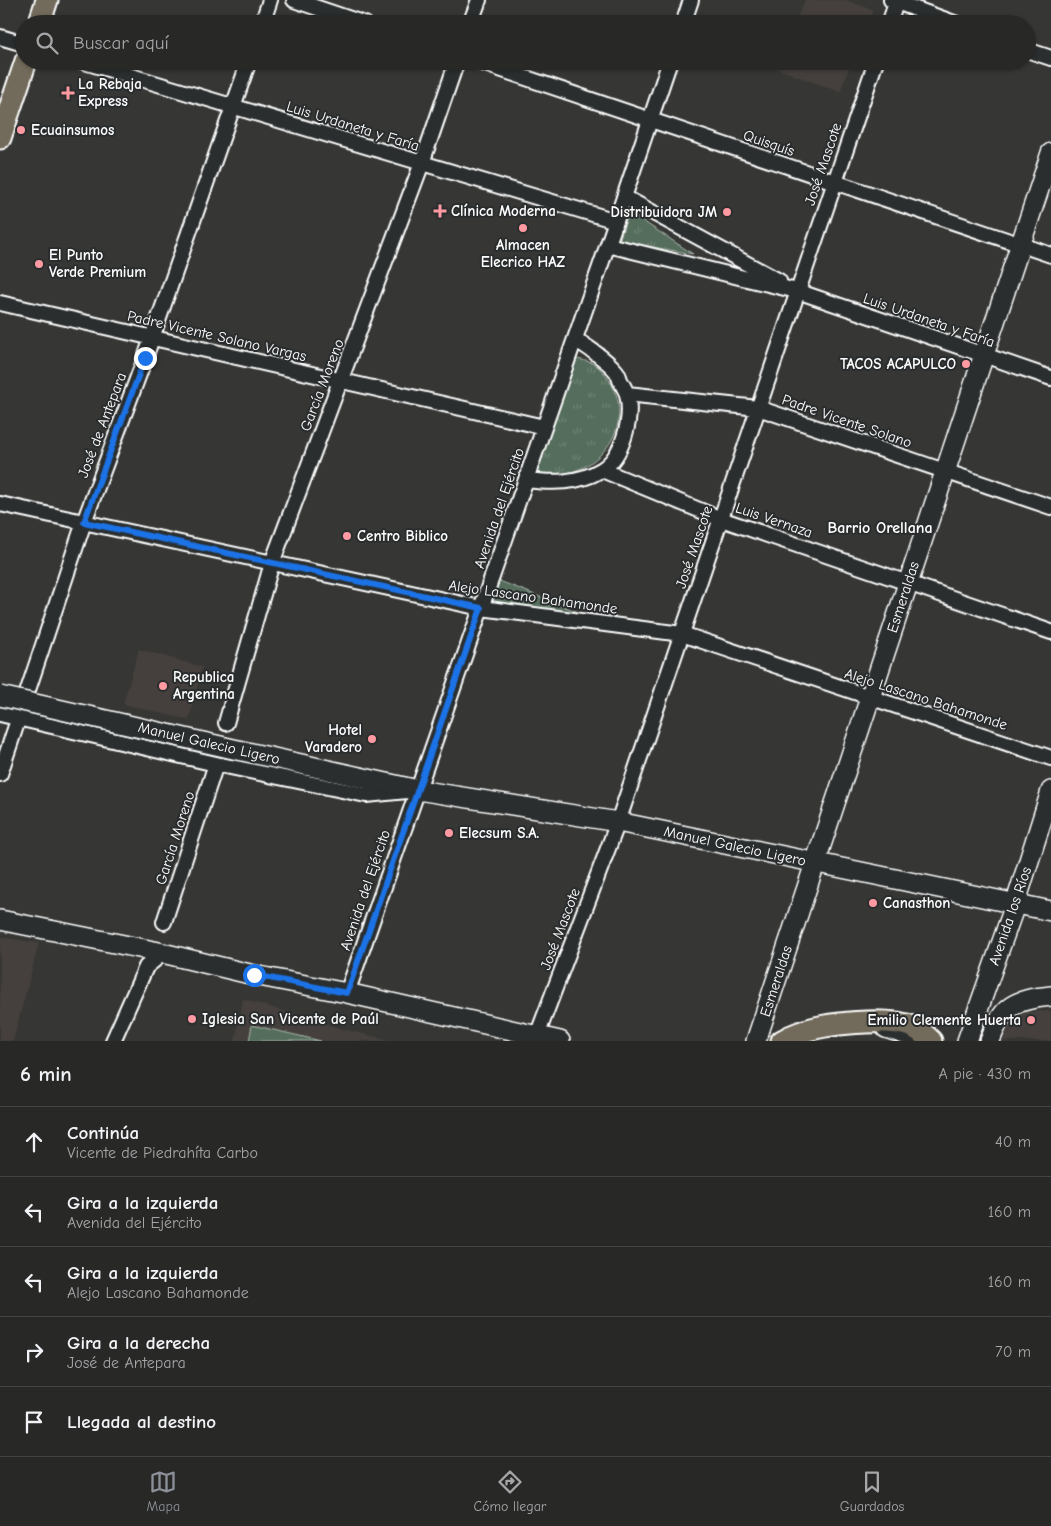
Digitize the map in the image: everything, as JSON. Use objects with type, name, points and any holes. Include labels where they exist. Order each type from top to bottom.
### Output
[{"type":"main road","points":[[42,15],[47,0]]},
{"type":"main road","points":[[0,138],[23,70]]},
{"type":"main road","name":"Esmeraldas","points":[[756,1041],[1051,153]]},
{"type":"main road","name":"Manuel Galecio Ligero","points":[[0,696],[418,790],[618,822],[1051,911]]},
{"type":"main road","name":"Avenida los Ríos","points":[[967,1041],[1015,905],[1051,791]]},
{"type":"main road","points":[[0,920],[159,952],[254,975],[347,993],[536,1038],[560,1041]]},
{"type":"main road","points":[[990,1041],[996,1024],[1004,1012],[1014,1004],[1029,998],[1051,996]]},
{"type":"main road","points":[[782,1041],[799,1033],[819,1028],[882,1022],[903,1024],[914,1028],[931,1041]]},
{"type":"main road","points":[[860,1023],[898,1031],[907,1035],[913,1041]]},
{"type":"street","points":[[265,15],[270,0]]},
{"type":"street","points":[[294,0],[338,15]]},
{"type":"street","points":[[473,15],[479,0]]},
{"type":"street","points":[[685,15],[690,0]]},
{"type":"street","points":[[891,15],[895,1],[932,15]]},
{"type":"street","points":[[0,37],[15,41]]},
{"type":"street","points":[[1036,53],[1051,58]]},
{"type":"street","name":"Luis Urdaneta y Faría","points":[[111,70],[616,221]]},
{"type":"street","name":"José de Antepara","points":[[0,774],[84,522],[152,338],[246,70]]},
{"type":"street","name":"García Moreno","points":[[226,723],[272,563],[422,163],[454,70]]},
{"type":"street","name":"Quisquís","points":[[503,70],[1051,254]]},
{"type":"street","name":"Avenida del Ejército","points":[[347,993],[608,245],[667,70]]},
{"type":"street","name":"José Mascote","points":[[536,1038],[618,822],[873,70]]},
{"type":"street","name":"Luis Urdaneta y Faría","points":[[624,197],[797,291]]},
{"type":"street","name":"Luis Urdaneta y Faría","points":[[608,245],[797,291],[1051,378]]},
{"type":"street","name":"Padre Vicente Solano Vargas","points":[[0,303],[544,427]]},
{"type":"street","points":[[526,480],[550,483],[577,480],[602,470],[616,454],[626,436],[629,415],[627,394],[616,370],[575,339]]},
{"type":"street","name":"Padre Vicente Solano","points":[[627,394],[758,408],[1051,507]]},
{"type":"street","name":"Luis Vernaza","points":[[602,470],[721,519],[1051,632]]},
{"type":"street","name":"Alejo Lascano Bahamonde","points":[[0,504],[481,608],[682,634],[1051,758]]},
{"type":"street","name":"Manuel Galecio Ligero","points":[[0,714],[216,764],[366,795],[418,790]]},
{"type":"street","name":"García Moreno","points":[[164,922],[216,764]]},
{"type":"street","points":[[113,1041],[146,967],[159,952]]},
{"type":"shaded area","points":[[805,0],[846,0],[873,10],[871,15],[798,15]]},
{"type":"shaded area","points":[[780,70],[849,70],[840,92]]},
{"type":"shaded area","name":"Republica Argentina","points":[[139,649],[202,667],[189,720],[123,704]]},
{"type":"shaded area","points":[[0,937],[39,943],[13,1041],[0,1041]]},
{"type":"shaded area","points":[[243,999],[343,1029],[393,1041],[235,1041]]},
{"type":"shaded area","name":"Emilio Clemente Huerta","points":[[1051,1011],[1051,1041],[998,1041],[1003,1028],[1019,1012]]},
{"type":"green space","points":[[629,212],[693,254],[619,241]]},
{"type":"green space","points":[[577,359],[595,365],[604,372],[612,385],[618,404],[618,422],[612,439],[601,454],[587,465],[570,472],[551,475],[532,471]]},
{"type":"green space","points":[[497,580],[586,615],[489,601]]},
{"type":"green space","points":[[252,1025],[321,1041],[249,1041]]},
{"type":"place","name":"La Rebaja Express","points":[[68,93]]},
{"type":"place","name":"Ecuainsumos","points":[[21,130]]},
{"type":"place","name":"Clínica Moderna","points":[[440,211]]},
{"type":"place","name":"Distribuidora JM","points":[[727,212]]},
{"type":"place","name":"Almacen Elecrico HAZ","points":[[523,228]]},
{"type":"place","name":"El Punto Verde Premium","points":[[39,264]]},
{"type":"place","name":"TACOS ACAPULCO","points":[[966,364]]},
{"type":"place","name":"Centro Biblico","points":[[347,536]]},
{"type":"place","name":"Republica Argentina","points":[[163,686]]},
{"type":"place","name":"Hotel Varadero","points":[[372,739]]},
{"type":"place","name":"Elecsum S.A.","points":[[449,833]]},
{"type":"place","name":"Canasthon","points":[[873,903]]},
{"type":"place","name":"Iglesia San Vicente de Paúl","points":[[192,1019]]},
{"type":"place","name":"Emilio Clemente Huerta","points":[[1031,1020]]},
{"type":"district","name":"Barrio Orellana","points":[[880,527]]},
{"type":"route","points":[[145,358],[84,522],[481,608],[347,993],[254,975]]}]
